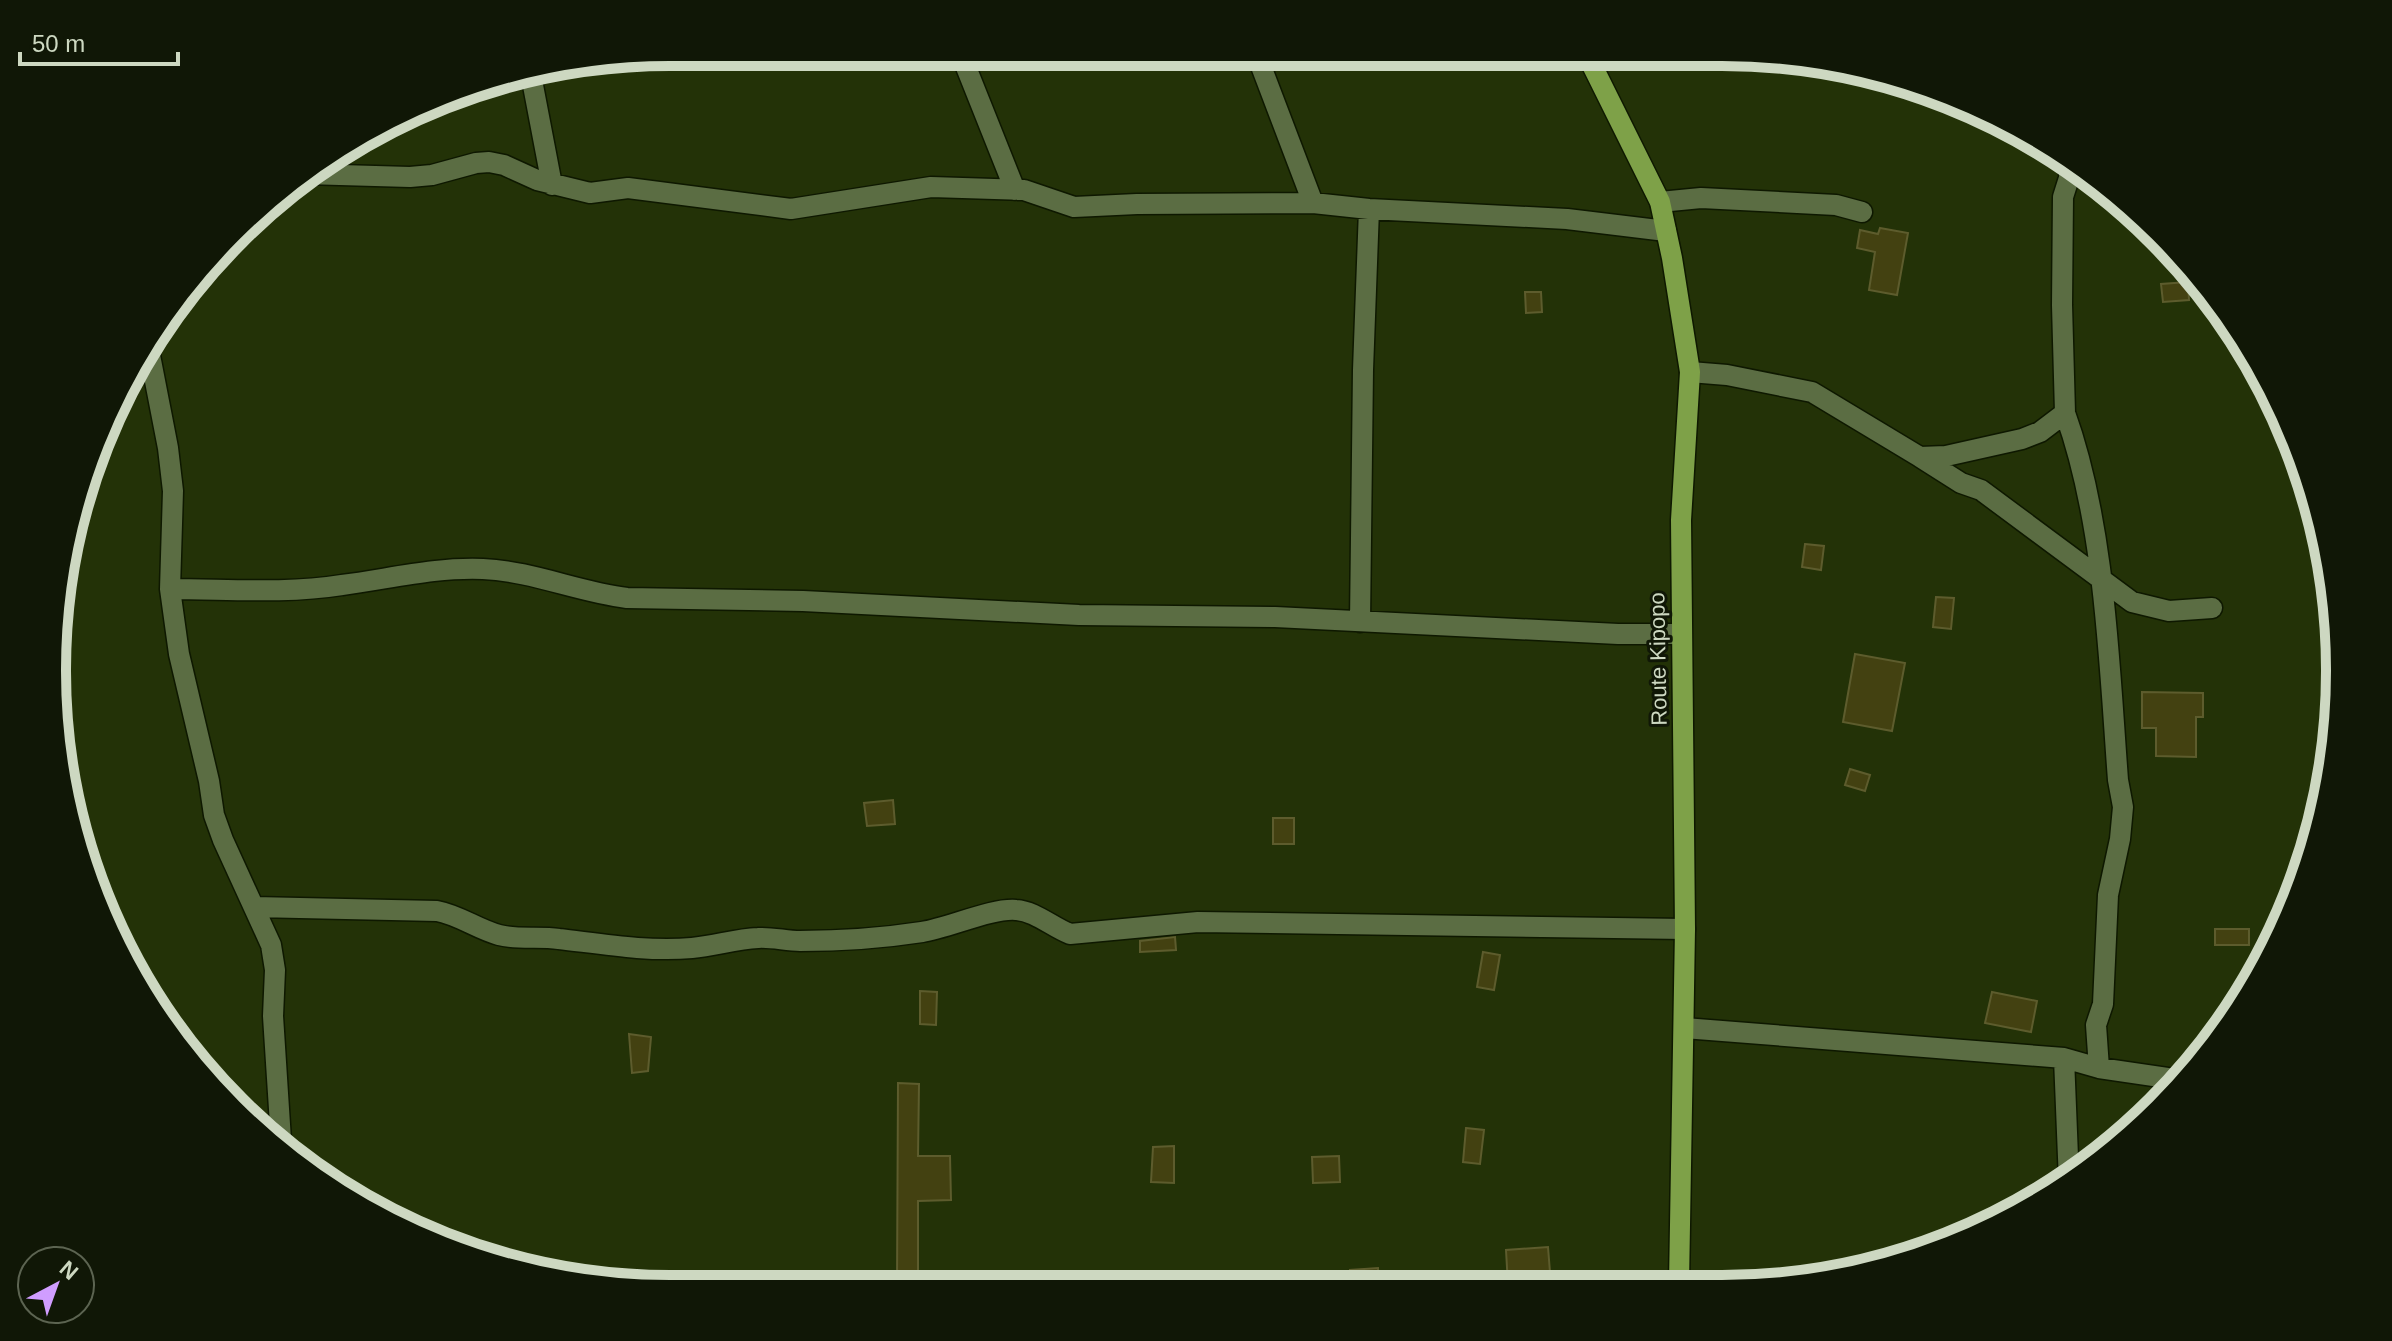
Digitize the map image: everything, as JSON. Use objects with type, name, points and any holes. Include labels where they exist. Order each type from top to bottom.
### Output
[{"type":"main road","name":"Route Kipopo","points":[[1592,66],[1660,202],[1690,372],[1681,520],[1685,929],[1679,1275]]},
{"type":"street","points":[[966,66],[1015,190]]},
{"type":"street","points":[[1261,66],[1313,203]]},
{"type":"street","points":[[532,83],[552,185]]},
{"type":"street","points":[[326,175],[410,177],[489,162],[552,185],[590,193],[628,188],[791,209],[931,187],[1024,190],[1074,207],[1313,203],[1369,209],[1567,219],[1666,231]]},
{"type":"street","points":[[2069,177],[2063,197],[2065,413],[2082,469],[2100,577],[2123,807],[2120,839],[2108,895],[2103,1004],[2096,1025],[2099,1068]]},
{"type":"street","points":[[1660,202],[1701,198],[1836,205],[1862,212]]},
{"type":"street","points":[[1360,622],[1363,370],[1369,209]]},
{"type":"street","points":[[151,361],[173,491],[170,589],[179,654],[214,815],[271,945],[275,970],[273,1016],[280,1132]]},
{"type":"street","points":[[1690,372],[1727,375],[1812,392],[1961,483],[1981,490],[2132,602],[2169,611],[2212,608]]},
{"type":"street","points":[[1920,457],[1946,456],[2022,439],[2040,432],[2065,413]]},
{"type":"street","points":[[170,589],[271,591],[482,569],[516,573],[627,598],[803,601],[1079,615],[1275,617],[1681,634]]},
{"type":"street","points":[[254,907],[437,911],[450,913],[494,934],[511,938],[545,937],[595,945],[690,949],[733,939],[763,937],[799,941],[918,933],[947,928],[1005,909],[1033,914],[1051,927],[1070,934],[1198,922],[1685,929]]},
{"type":"street","points":[[1684,1028],[2064,1058],[2099,1068],[2168,1078]]},
{"type":"street","points":[[2064,1058],[2068,1165]]},
{"type":"building","points":[[1880,228],[1908,233],[1897,295],[1869,290],[1875,252],[1857,248],[1860,230],[1878,234]]},
{"type":"building","points":[[2184,282],[2188,287],[2189,300],[2163,302],[2161,284]]},
{"type":"building","points":[[1525,292],[1541,292],[1542,312],[1526,313]]},
{"type":"building","points":[[1805,544],[1824,546],[1821,570],[1802,567]]},
{"type":"building","points":[[1936,597],[1954,598],[1951,629],[1933,627]]},
{"type":"building","points":[[1855,654],[1905,663],[1892,731],[1843,722]]},
{"type":"building","points":[[2142,692],[2203,693],[2203,717],[2196,717],[2196,757],[2156,756],[2156,728],[2142,728]]},
{"type":"building","points":[[1850,769],[1870,775],[1865,791],[1845,785]]},
{"type":"building","points":[[893,800],[895,824],[867,826],[864,803]]},
{"type":"building","points":[[1273,818],[1294,818],[1294,844],[1273,844]]},
{"type":"building","points":[[2215,929],[2249,929],[2249,945],[2215,945]]},
{"type":"building","points":[[1175,937],[1176,950],[1140,952],[1140,941]]},
{"type":"building","points":[[1483,952],[1500,955],[1494,990],[1477,987]]},
{"type":"building","points":[[920,991],[937,992],[936,1025],[920,1024]]},
{"type":"building","points":[[1992,992],[2037,1001],[2031,1032],[1985,1023]]},
{"type":"building","points":[[629,1034],[651,1037],[648,1071],[632,1073]]},
{"type":"building","points":[[898,1083],[919,1084],[918,1156],[950,1156],[951,1200],[918,1201],[918,1275],[897,1275]]},
{"type":"building","points":[[1466,1128],[1484,1130],[1480,1164],[1463,1162]]},
{"type":"building","points":[[1174,1146],[1174,1183],[1151,1182],[1153,1147]]},
{"type":"building","points":[[1339,1156],[1340,1182],[1313,1183],[1312,1157]]},
{"type":"building","points":[[1548,1247],[1550,1275],[1507,1275],[1506,1250]]},
{"type":"building","points":[[1378,1268],[1378,1275],[1350,1275],[1350,1270]]}]
